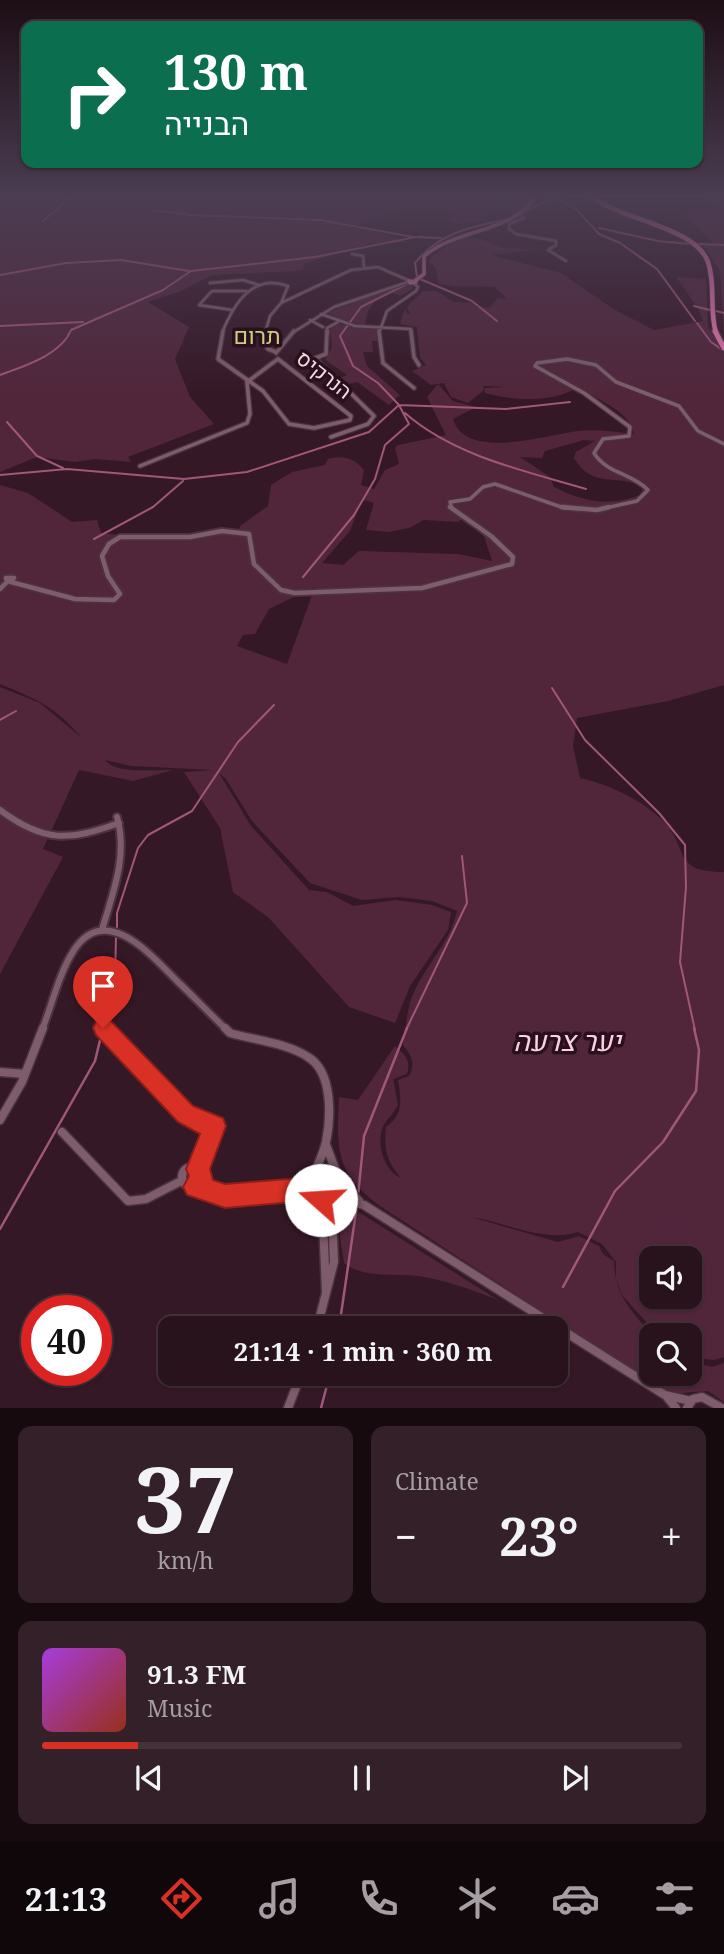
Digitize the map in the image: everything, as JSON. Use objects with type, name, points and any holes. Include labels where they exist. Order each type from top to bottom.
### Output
[{"type":"highway","points":[[708,262],[713,281],[712,330],[724,348]]},
{"type":"main road","points":[[412,282],[423,275],[424,262]]},
{"type":"street","points":[[364,262],[364,267]]},
{"type":"street","points":[[281,303],[364,267],[380,267],[412,282],[418,289],[389,305],[382,315],[380,327],[383,363],[414,388]]},
{"type":"street","points":[[210,283],[243,280],[259,285]]},
{"type":"street","points":[[232,310],[204,307],[200,305],[200,300],[206,293],[214,291],[246,291],[259,285],[278,282],[287,285],[281,303],[270,316],[263,341],[268,349],[276,352]]},
{"type":"street","points":[[247,382],[278,359],[276,352],[284,340],[310,320],[370,292],[412,282]]},
{"type":"street","points":[[140,466],[247,424],[250,414],[247,382],[218,359],[217,349],[232,310],[246,291]]},
{"type":"street","points":[[321,314],[338,322],[411,328],[414,356],[419,365]]},
{"type":"street","points":[[310,320],[323,327]]},
{"type":"street","points":[[305,362],[328,351],[327,328],[338,322]]},
{"type":"street","name":"הנרקיס","points":[[247,382],[264,392],[282,418],[295,426],[334,426],[350,420],[351,416],[278,359]]},
{"type":"street","points":[[316,359],[336,381],[366,402],[374,416],[368,424],[331,437]]},
{"type":"street","points":[[0,589],[9,582],[99,603],[114,600],[120,594],[108,576],[102,556],[113,540],[120,537],[190,537],[222,531],[249,534],[254,564],[281,590],[295,593],[422,588],[512,564],[513,557],[509,551],[490,534],[450,508],[450,502],[470,499],[483,487],[495,484],[564,508],[597,510],[637,501],[648,490],[637,481],[603,466],[594,453],[603,439],[624,439],[629,436],[630,427],[626,422],[592,398],[534,365],[543,361],[571,359],[596,365],[616,382],[679,406],[684,416],[698,430],[724,444]]},
{"type":"street","points":[[0,810],[28,831],[45,836],[75,836],[118,820],[121,858],[102,930]]},
{"type":"street","points":[[0,1120],[25,1074],[69,958],[85,939],[102,930],[123,934],[142,946],[230,1033],[299,1052],[318,1065],[328,1090],[326,1143],[329,1160],[342,1181],[364,1205]]},
{"type":"street","points":[[103,1028],[186,1114],[202,1124],[215,1126],[198,1169],[202,1178],[195,1187]]},
{"type":"street","points":[[0,1072],[25,1074]]},
{"type":"street","points":[[62,1132],[128,1201],[146,1199],[183,1180],[187,1170],[198,1169]]},
{"type":"street","points":[[326,1143],[316,1171],[313,1193],[325,1235],[326,1292]]},
{"type":"street","points":[[316,1171],[327,1167],[336,1170]]},
{"type":"street","points":[[183,1180],[188,1187],[225,1196],[313,1193],[324,1201],[335,1198],[364,1205],[664,1395],[689,1405],[706,1397],[722,1408]]},
{"type":"street","points":[[320,1316],[334,1262],[335,1198],[342,1181]]},
{"type":"street","points":[[333,1222],[339,1205],[354,1201]]},
{"type":"street","points":[[289,1408],[297,1386]]},
{"type":"street","points":[[664,1395],[677,1408]]},
{"type":"green space","points":[[0,262],[311,262],[304,264],[303,270],[297,271],[212,275],[179,292],[148,302],[189,327],[175,359],[190,397],[214,424],[128,457],[131,462],[96,459],[75,462],[37,457],[0,472]]},
{"type":"green space","name":"יער צרעה","points":[[429,262],[518,262],[561,273],[615,310],[654,330],[703,321],[698,308],[676,277],[706,279],[708,327],[724,353],[724,685],[668,701],[577,718],[573,746],[580,778],[602,784],[645,806],[662,820],[683,856],[695,868],[724,872],[724,1357],[714,1360],[702,1358],[702,1323],[647,1323],[622,1295],[642,1323],[639,1323],[639,1374],[568,1328],[568,1316],[549,1316],[380,1206],[354,1182],[346,1170],[339,1145],[339,1097],[358,1100],[395,1046],[407,1058],[407,1074],[393,1079],[398,1105],[383,1126],[380,1143],[386,1164],[401,1178],[389,1160],[385,1135],[386,1127],[396,1117],[400,1106],[398,1080],[409,1076],[412,1067],[410,1056],[403,1045],[408,1009],[420,980],[450,932],[457,911],[432,901],[399,897],[362,900],[310,883],[252,821],[226,779],[219,773],[251,826],[309,890],[327,892],[353,906],[396,900],[432,905],[451,912],[448,930],[410,986],[395,1023],[349,1007],[269,918],[233,892],[220,828],[184,772],[213,770],[131,766],[105,760],[118,768],[173,770],[133,781],[79,770],[43,849],[63,857],[0,974],[0,687],[40,703],[82,738],[63,718],[45,705],[0,684],[0,485],[28,493],[72,522],[97,520],[101,533],[153,539],[238,532],[240,526],[268,506],[271,485],[292,472],[325,465],[328,459],[339,457],[352,460],[364,470],[361,485],[374,489],[385,470],[399,464],[395,448],[398,445],[446,435],[427,397],[438,384],[453,401],[476,407],[453,419],[461,432],[474,439],[509,442],[586,430],[634,434],[632,426],[620,413],[577,388],[556,396],[520,399],[485,393],[484,388],[505,387],[484,386],[483,391],[468,403],[451,397],[444,383],[431,385],[412,371],[426,365],[420,358],[417,327],[400,324],[405,308],[407,314],[410,314],[407,307],[423,291],[436,291],[454,302],[476,303],[476,307],[489,308],[498,298],[507,299],[495,287],[438,283],[436,269]],"holes":[[[584,440],[595,441],[576,452],[574,458],[590,474],[598,478],[634,483],[643,488],[640,495],[607,502],[576,496],[554,487],[550,477],[520,457],[542,458],[545,451]],[[364,500],[374,503],[366,530],[389,532],[409,528],[424,520],[458,522],[463,518],[484,536],[492,561],[458,554],[359,551],[343,565],[322,563],[350,531]],[[315,587],[287,664],[237,646],[243,635],[255,634],[269,609]],[[471,1217],[551,1235],[578,1232],[602,1244],[616,1262],[616,1278],[614,1261],[603,1254],[599,1246],[579,1236],[558,1242]]]},
{"type":"green space","points":[[714,262],[724,262],[724,335],[720,271]]},
{"type":"green space","points":[[406,283],[414,284],[411,290],[400,296],[391,292],[376,301],[369,309],[365,325],[343,321],[328,313],[358,299]]},
{"type":"green space","points":[[337,324],[378,329],[378,341],[372,341],[373,352],[363,352],[367,366],[400,395],[389,405],[357,382],[345,385],[338,379],[347,375],[325,360],[332,347],[330,329]]},
{"type":"green space","points":[[353,1209],[498,1300],[428,1278],[370,1273],[344,1263],[340,1225],[342,1219]]},
{"type":"green space","name":"יער צרעה","points":[[724,1363],[724,1402],[708,1391],[669,1394],[657,1386],[702,1386],[702,1364],[712,1367]]},
{"type":"waterway","points":[[0,275],[66,263],[90,262]]},
{"type":"waterway","points":[[132,262],[189,271]]},
{"type":"waterway","points":[[0,375],[50,353],[66,339],[71,330],[163,290],[191,271],[273,262]]},
{"type":"waterway","points":[[412,281],[417,277],[416,262]]},
{"type":"waterway","points":[[647,262],[657,269],[695,321]]},
{"type":"waterway","points":[[420,279],[472,301],[497,321]]},
{"type":"waterway","points":[[399,405],[378,383],[353,366],[340,336],[361,307],[407,284]]},
{"type":"waterway","points":[[694,306],[710,310]]},
{"type":"waterway","points":[[716,311],[724,313]]},
{"type":"waterway","points":[[0,326],[83,322]]},
{"type":"waterway","points":[[697,323],[711,342],[724,351]]},
{"type":"waterway","points":[[399,405],[506,409],[570,402]]},
{"type":"waterway","points":[[0,475],[67,469],[184,479],[247,472],[369,432],[399,405]]},
{"type":"waterway","points":[[303,577],[354,515],[375,479],[385,445],[409,424],[399,405]]},
{"type":"waterway","points":[[405,413],[424,428],[468,451],[586,489]]},
{"type":"waterway","points":[[7,422],[37,456],[63,468]]},
{"type":"waterway","points":[[94,539],[153,507],[183,481]]},
{"type":"waterway","points":[[552,688],[585,740],[659,813],[685,845],[686,887],[680,962],[695,1030]]},
{"type":"waterway","points":[[117,930],[117,913],[138,848],[148,835],[192,811],[238,742],[274,705]]},
{"type":"waterway","points":[[0,720],[16,711]]},
{"type":"waterway","points":[[406,1030],[467,903],[462,856]]},
{"type":"waterway","points":[[104,1023],[115,981],[116,936]]},
{"type":"waterway","points":[[358,1196],[364,1136],[407,1028]]},
{"type":"waterway","points":[[563,1287],[615,1191],[663,1142],[696,1091],[699,1050],[694,1028]]},
{"type":"waterway","points":[[0,1229],[95,1061],[102,1032]]},
{"type":"waterway","points":[[341,1316],[357,1205]]},
{"type":"waterway","points":[[321,1408],[327,1386]]},
{"type":"district","name":"תרום","points":[[257,336]]},
{"type":"route","points":[[103,1028],[186,1114],[202,1124],[215,1126],[198,1169],[201,1172],[201,1182],[195,1187],[225,1196],[311,1189],[321,1200]]}]
